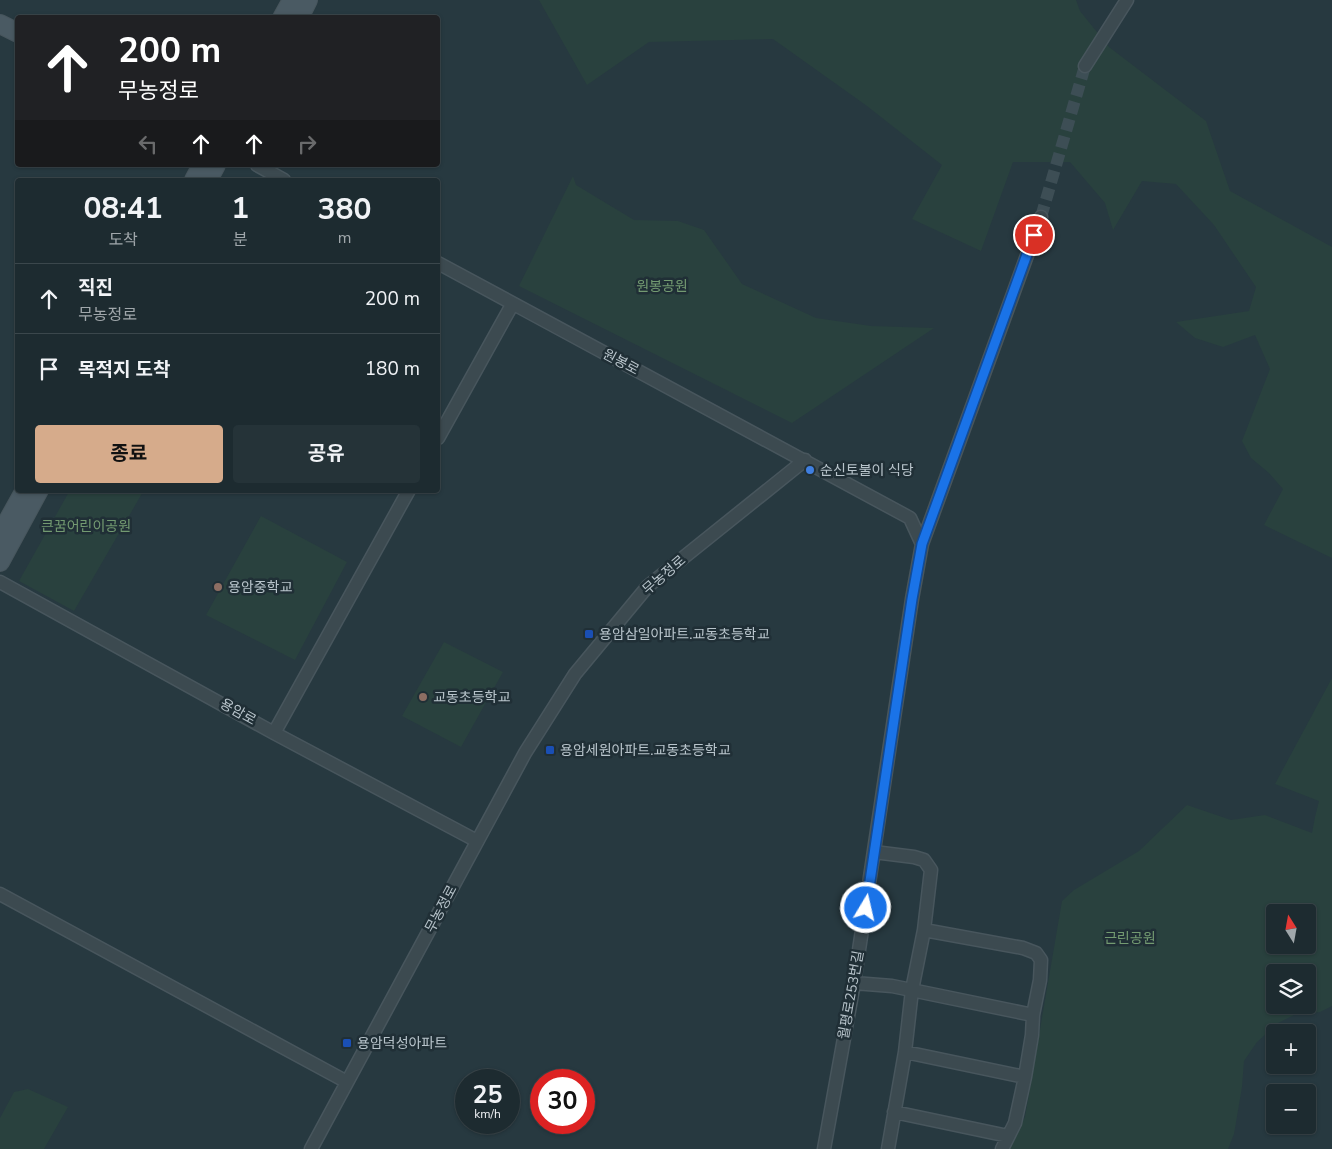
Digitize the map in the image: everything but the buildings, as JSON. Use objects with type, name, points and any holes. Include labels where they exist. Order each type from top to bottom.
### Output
[{"type":"street","points":[[284,15],[292,0]]},
{"type":"street","points":[[300,15],[308,0]]},
{"type":"street","points":[[1085,66],[1127,0]]},
{"type":"street","points":[[0,24],[15,32]]},
{"type":"street","points":[[260,167],[280,178]]},
{"type":"street","points":[[922,544],[1041,217]]},
{"type":"street","name":"원봉로","points":[[440,264],[512,305],[804,460]]},
{"type":"street","points":[[440,434],[512,305]]},
{"type":"street","points":[[804,460],[910,518],[922,544]]},
{"type":"street","name":"무농정로","points":[[311,1149],[525,753],[575,674],[648,586],[804,460]]},
{"type":"street","points":[[0,535],[23,493]]},
{"type":"street","points":[[0,562],[37,493]]},
{"type":"street","points":[[274,733],[407,493]]},
{"type":"street","name":"월평로253번길","points":[[824,1149],[854,983],[922,544]]},
{"type":"street","name":"용암로","points":[[0,582],[274,733],[477,841]]},
{"type":"street","points":[[874,852],[924,860],[931,870],[924,930],[912,990],[905,1052],[888,1149]]},
{"type":"street","points":[[0,894],[347,1082]]},
{"type":"street","points":[[924,930],[1022,948],[1036,953],[1041,960],[1025,1077],[1015,1123],[1002,1149]]},
{"type":"street","points":[[854,983],[892,986],[1033,1015]]},
{"type":"street","points":[[905,1052],[1025,1077]]},
{"type":"street","points":[[894,1112],[1008,1136]]},
{"type":"green space","points":[[539,0],[1076,0],[1080,11],[1109,47],[1206,121],[1230,191],[1332,247],[1332,558],[1264,525],[1283,489],[1269,473],[1251,458],[1242,441],[1270,369],[1255,335],[1223,347],[1195,338],[1176,322],[1249,311],[1256,287],[1214,225],[1176,184],[1142,181],[1113,230],[1105,203],[1070,162],[1013,162],[981,251],[912,219],[942,165],[867,106],[773,39],[649,42],[587,85]]},
{"type":"green space","name":"원봉공원","points":[[573,176],[576,185],[634,220],[678,221],[704,230],[742,284],[816,318],[871,326],[934,328],[792,423],[519,286]]},
{"type":"green space","name":"큰꿈어린이공원","points":[[68,493],[142,493],[74,611],[19,581]]},
{"type":"green space","points":[[261,516],[347,562],[295,660],[206,615]]},
{"type":"green space","points":[[444,642],[503,672],[461,747],[402,716]]},
{"type":"green space","name":"근린공원","points":[[1332,678],[1332,1006],[1316,1012],[1316,964],[1266,964],[1266,1014],[1303,1014],[1294,1015],[1277,1024],[1266,1024],[1266,1034],[1257,1042],[1244,1061],[1242,1087],[1234,1134],[1228,1149],[1009,1149],[1025,1117],[1062,901],[1074,890],[1139,851],[1187,805],[1231,820],[1265,815],[1312,833],[1319,801],[1275,784]]},
{"type":"green space","points":[[28,1089],[68,1107],[44,1149],[0,1149],[0,1118],[14,1092]]},
{"type":"tunnel","points":[[1041,217],[1085,66]]},
{"type":"place","name":"순신토불이 식당","points":[[810,470]]},
{"type":"place","name":"용암중학교","points":[[218,587]]},
{"type":"place","name":"용암삼일아파트.교동초등학교","points":[[589,634]]},
{"type":"place","name":"교동초등학교","points":[[423,697]]},
{"type":"place","name":"용암세원아파트.교동초등학교","points":[[550,750]]},
{"type":"place","name":"용암덕성아파트","points":[[347,1043]]},
{"type":"route","points":[[866,908],[912,599],[922,544],[1034,235]]}]
